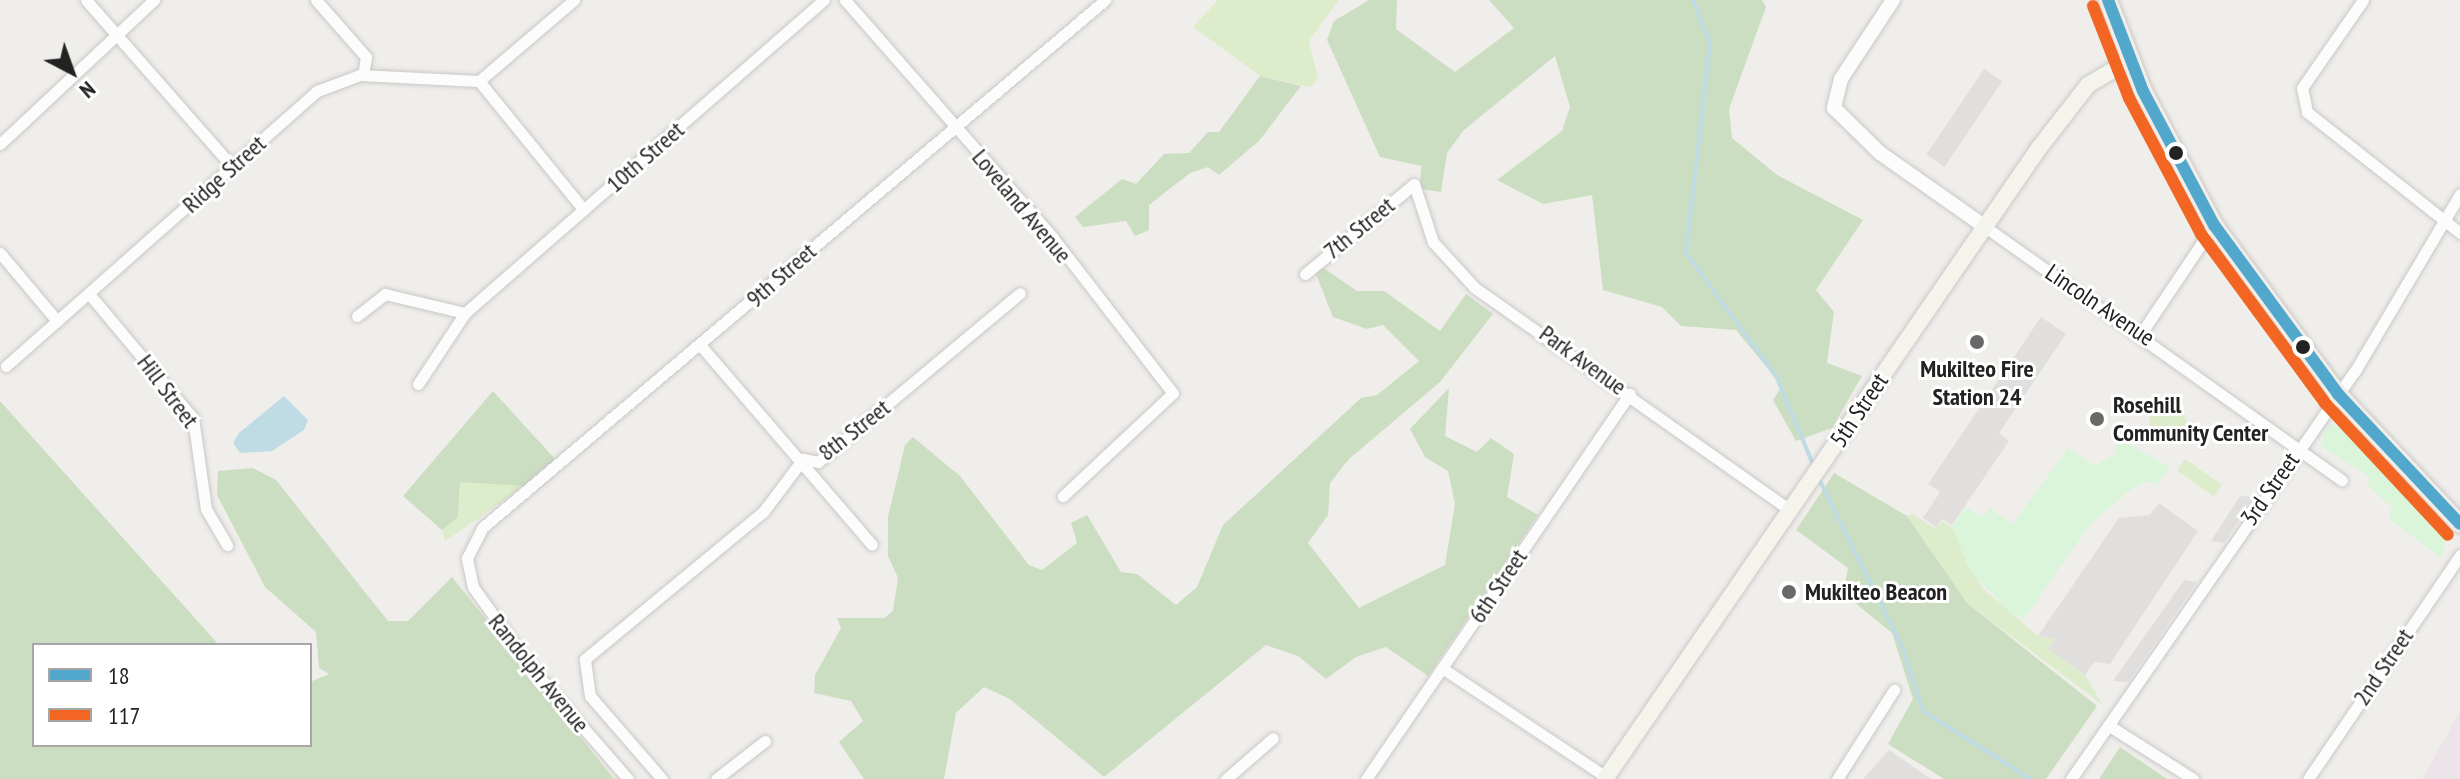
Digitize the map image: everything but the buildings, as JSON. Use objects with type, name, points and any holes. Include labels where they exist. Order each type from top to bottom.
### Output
[{"type":"main road","points":[[2108,0],[2130,60],[2214,225],[2338,394],[2460,524]]},
{"type":"main road","name":"5th Street","points":[[1607,778],[1984,226],[2074,100],[2130,60]]},
{"type":"street","points":[[86,0],[232,166]]},
{"type":"street","points":[[0,144],[154,0]]},
{"type":"street","points":[[316,0],[366,57],[363,75]]},
{"type":"street","points":[[574,0],[479,81],[584,210]]},
{"type":"street","name":"10th Street","points":[[418,384],[465,313],[824,0]]},
{"type":"street","name":"Loveland Avenue","points":[[845,0],[1166,379],[1173,393],[1063,496]]},
{"type":"street","name":"9th Street","points":[[467,558],[482,528],[701,346],[1105,0]]},
{"type":"street","name":"Lincoln Avenue","points":[[1893,0],[1834,93],[1838,118],[1984,226],[2142,332],[2342,480]]},
{"type":"street","points":[[2363,0],[2302,88],[2307,112],[2325,133],[2460,233]]},
{"type":"street","name":"Ridge Street","points":[[6,366],[90,295],[317,91],[363,75],[479,81]]},
{"type":"street","name":"7th Street","points":[[1305,274],[1414,184]]},
{"type":"street","name":"Park Avenue","points":[[1414,184],[1419,213],[1455,270],[1790,510]]},
{"type":"street","name":"3rd Street","points":[[2071,779],[2338,394],[2460,194]]},
{"type":"street","points":[[2142,332],[2214,225]]},
{"type":"street","points":[[0,253],[57,321]]},
{"type":"street","name":"8th Street","points":[[585,659],[763,512],[803,459],[818,462],[1020,293]]},
{"type":"street","points":[[357,316],[385,294],[465,313]]},
{"type":"street","name":"Hill Street","points":[[90,295],[193,418],[206,509],[227,545]]},
{"type":"street","points":[[701,346],[803,459],[872,545]]},
{"type":"street","name":"6th Street","points":[[1366,779],[1630,394]]},
{"type":"street","name":"2nd Street","points":[[2308,779],[2460,555]]},
{"type":"street","name":"Randolph Avenue","points":[[467,558],[473,587],[495,622],[628,779]]},
{"type":"street","name":"Randolph Avenue","points":[[585,659],[590,696],[662,779]]},
{"type":"street","points":[[1442,668],[1607,778]]},
{"type":"street","points":[[1837,779],[1894,690]]},
{"type":"street","points":[[2108,725],[2193,779]]},
{"type":"street","points":[[1226,779],[1273,738]]},
{"type":"street","points":[[716,779],[765,741]]},
{"type":"shaded area","points":[[1984,69],[2002,81],[1945,167],[1926,154]]},
{"type":"shaded area","points":[[2041,317],[2066,334],[1999,433],[2009,441],[1952,525],[1942,519],[1936,527],[1923,518],[1940,492],[1928,484]]},
{"type":"shaded area","points":[[2240,496],[2255,497],[2224,543],[2211,541]]},
{"type":"shaded area","points":[[2159,503],[2198,531],[2110,664],[2094,662],[2085,675],[2048,649],[2054,639],[2038,636],[2119,518],[2150,515]]},
{"type":"shaded area","points":[[2184,580],[2197,582],[2128,682],[2113,681]]},
{"type":"shaded area","points":[[2460,711],[2460,779],[2422,779]]},
{"type":"shaded area","points":[[1889,750],[1931,779],[1863,779]]},
{"type":"green space","points":[[1218,0],[1339,0],[1309,41],[1318,79],[1310,87],[1260,76],[1193,27]]},
{"type":"green space","points":[[1369,0],[1397,0],[1396,29],[1455,72],[1514,28],[1489,0],[1762,0],[1766,7],[1729,109],[1732,138],[1777,175],[1863,220],[1816,290],[1834,312],[1827,363],[1862,376],[1832,428],[1796,441],[1773,400],[1782,386],[1736,330],[1681,326],[1662,307],[1603,290],[1592,195],[1543,204],[1497,180],[1562,131],[1570,107],[1555,56],[1464,130],[1447,153],[1441,192],[1420,189],[1421,166],[1380,157],[1327,40],[1334,21]]},
{"type":"green space","points":[[1260,76],[1301,86],[1259,141],[1219,175],[1208,167],[1190,173],[1149,205],[1149,230],[1135,236],[1126,221],[1083,227],[1075,217],[1122,179],[1136,184],[1164,154],[1189,153],[1208,132],[1219,132]]},
{"type":"green space","points":[[1322,267],[1357,291],[1384,291],[1440,331],[1466,294],[1493,314],[1440,382],[1349,459],[1330,483],[1328,515],[1308,543],[1359,608],[1445,565],[1455,504],[1448,471],[1425,457],[1410,429],[1449,388],[1445,436],[1477,452],[1491,438],[1514,454],[1507,497],[1538,515],[1428,676],[1386,647],[1356,657],[1326,679],[1298,656],[1266,645],[1104,777],[1010,699],[984,687],[956,713],[944,779],[864,779],[839,742],[863,721],[851,701],[814,693],[815,675],[841,628],[837,618],[884,618],[893,611],[898,578],[888,556],[888,517],[905,445],[913,437],[960,476],[1029,565],[1042,570],[1077,543],[1071,523],[1087,515],[1121,572],[1137,574],[1176,605],[1197,587],[1223,525],[1361,398],[1377,395],[1419,361],[1383,325],[1367,329],[1333,317],[1316,274]]},
{"type":"green space","points":[[493,391],[556,460],[525,486],[460,482],[458,517],[442,530],[403,496]]},
{"type":"green space","points":[[0,401],[217,643],[32,643],[32,747],[312,747],[312,681],[329,674],[319,668],[316,632],[265,587],[217,495],[218,471],[253,468],[276,480],[388,621],[408,621],[452,577],[614,779],[0,779]]},
{"type":"green space","points":[[2168,405],[2181,411],[2187,424],[2181,437],[2168,443],[2155,437],[2149,424],[2155,411]]},
{"type":"green space","points":[[2329,424],[2343,427],[2446,536],[2443,559],[2389,519],[2392,508],[2368,485],[2369,476],[2320,446]]},
{"type":"green space","points":[[2117,438],[2170,467],[2157,485],[2148,481],[2130,490],[2091,523],[2024,619],[2011,613],[1969,570],[1952,527],[1966,507],[1982,517],[1989,508],[2013,524],[2068,448],[2095,466],[2115,454]]},
{"type":"green space","points":[[2185,459],[2222,485],[2214,496],[2177,470]]},
{"type":"green space","points":[[1834,473],[1907,516],[1967,603],[2097,706],[2046,779],[1944,779],[1888,744],[1913,699],[1892,633],[1843,593],[1848,568],[1796,530]]},
{"type":"green space","points":[[482,478],[525,486],[445,541],[442,530],[458,517],[460,482]]},
{"type":"green space","points":[[1912,514],[1935,528],[1943,521],[1952,527],[1982,588],[2038,636],[2054,639],[2048,649],[2085,675],[2103,705],[1967,603],[1907,516]]},
{"type":"green space","points":[[2120,747],[2167,779],[2099,779]]},
{"type":"water","points":[[284,396],[308,420],[304,430],[272,451],[240,453],[233,443],[239,433]]},
{"type":"waterway","points":[[1693,0],[1710,43],[1686,253],[1777,378],[1814,467]]},
{"type":"waterway","points":[[1819,479],[1903,649],[1923,711],[2030,779]]},
{"type":"transit line","name":"18","points":[[2108,0],[2143,91],[2214,225],[2338,394],[2460,524]]},
{"type":"transit line","name":"117","points":[[2093,6],[2129,98],[2201,234],[2325,403],[2448,535]]},
{"type":"place","name":"Mukilteo Fire Station 24","points":[[1977,342]]},
{"type":"place","name":"Rosehill Community Center","points":[[2097,419]]},
{"type":"place","name":"Mukilteo Beacon","points":[[1789,592]]}]
